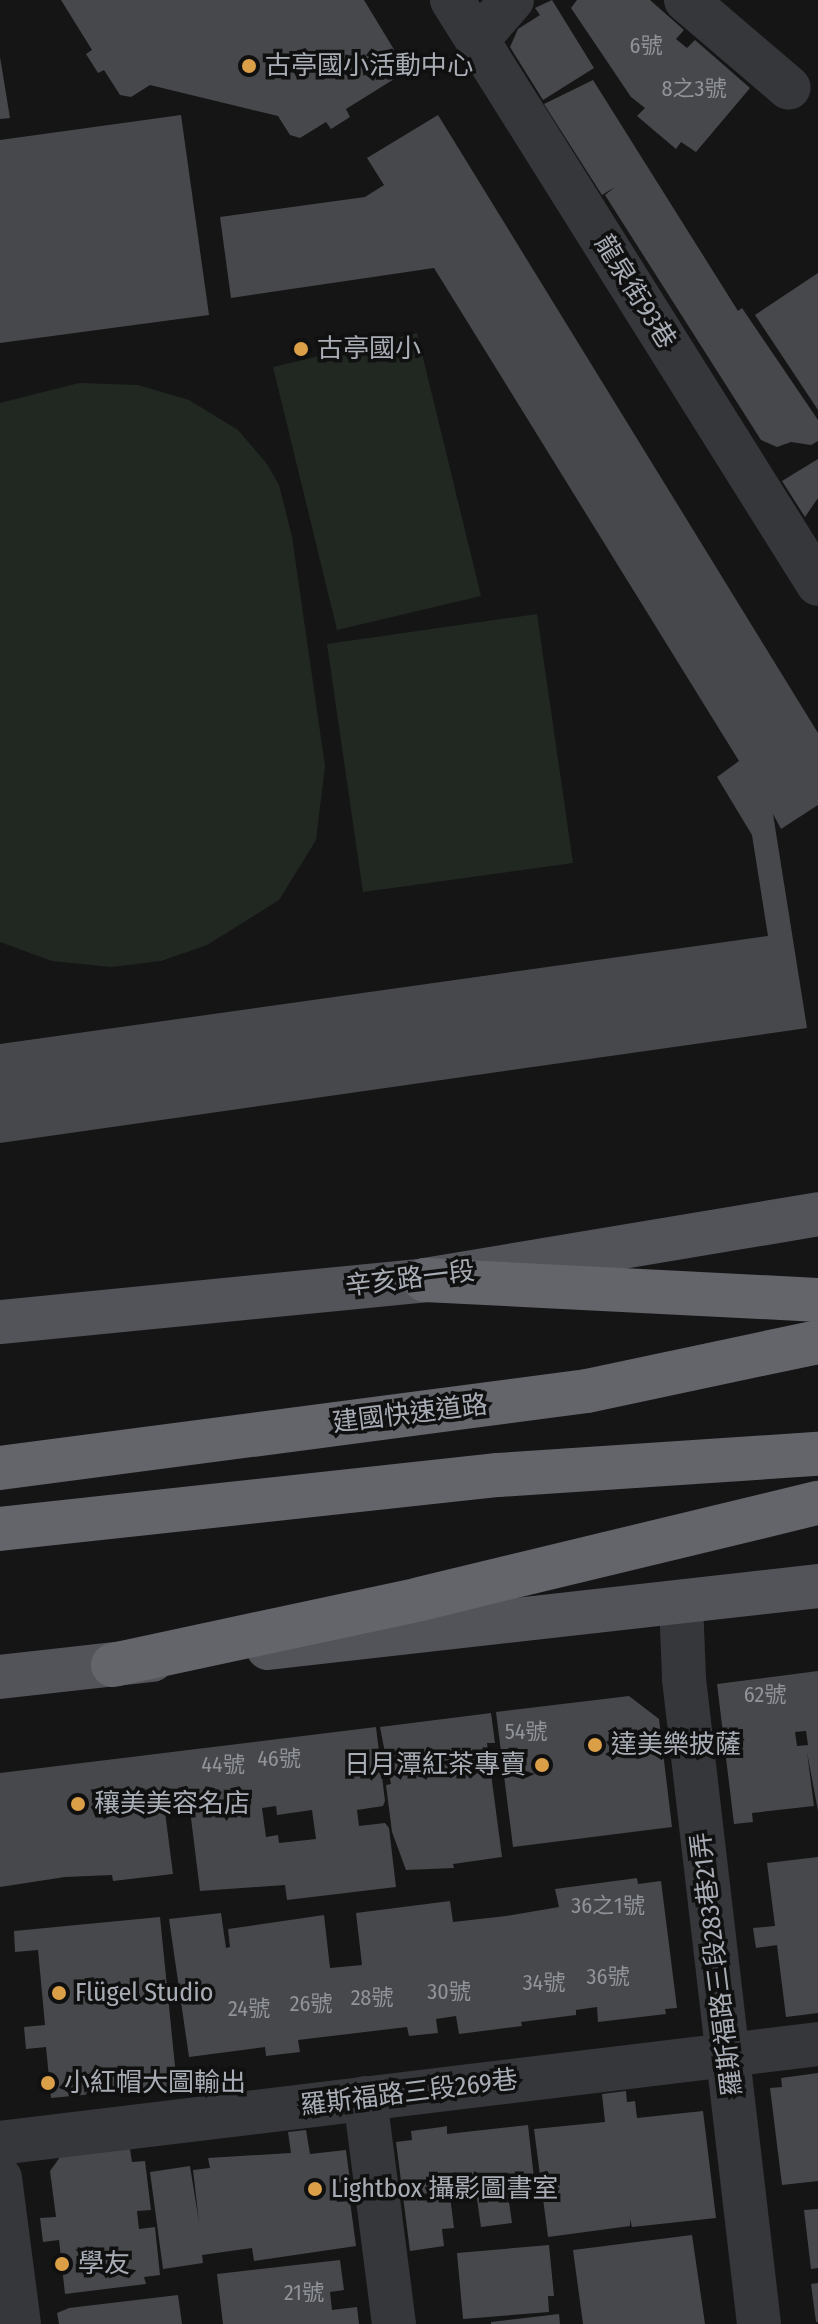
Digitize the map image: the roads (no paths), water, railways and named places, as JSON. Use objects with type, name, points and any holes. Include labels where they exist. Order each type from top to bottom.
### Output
[{"type":"highway","points":[[425,1280],[818,1300]]},
{"type":"highway","name":"建國快速道路","points":[[0,1468],[587,1391],[818,1342]]},
{"type":"highway","points":[[587,1391],[818,1374]]},
{"type":"highway","points":[[498,1475],[818,1425]]},
{"type":"highway","points":[[0,1529],[498,1475],[818,1454]]},
{"type":"highway","points":[[113,1665],[420,1599],[818,1503]]},
{"type":"main road","name":"辛亥路一段","points":[[0,1322],[425,1280],[818,1214]]},
{"type":"main road","points":[[0,1677],[818,1586]]},
{"type":"street","name":"龍泉街93巷","points":[[452,0],[818,584]]},
{"type":"street","points":[[477,40],[512,0]]},
{"type":"street","points":[[686,0],[789,88]]},
{"type":"street","name":"羅斯福路三段283巷21弄","points":[[681,1603],[684,1679],[759,2324]]},
{"type":"street","name":"羅斯福路三段269巷","points":[[0,2143],[818,2044]]},
{"type":"street","points":[[365,2098],[394,2324]]},
{"type":"street","points":[[0,2178],[19,2324]]},
{"type":"place","name":"古亭國小活動中心","points":[[249,66]]},
{"type":"place","name":"古亭國小","points":[[301,349]]},
{"type":"place","name":"達美樂披薩","points":[[595,1745]]},
{"type":"place","name":"日月潭紅茶專賣","points":[[542,1765]]},
{"type":"place","name":"穰美美容名店","points":[[78,1804]]},
{"type":"place","name":"Flügel Studio","points":[[59,1993]]},
{"type":"place","name":"小紅帽大圖輸出","points":[[48,2083]]},
{"type":"place","name":"Lightbox 攝影圖書室","points":[[315,2189]]},
{"type":"place","name":"學友","points":[[62,2264]]}]
